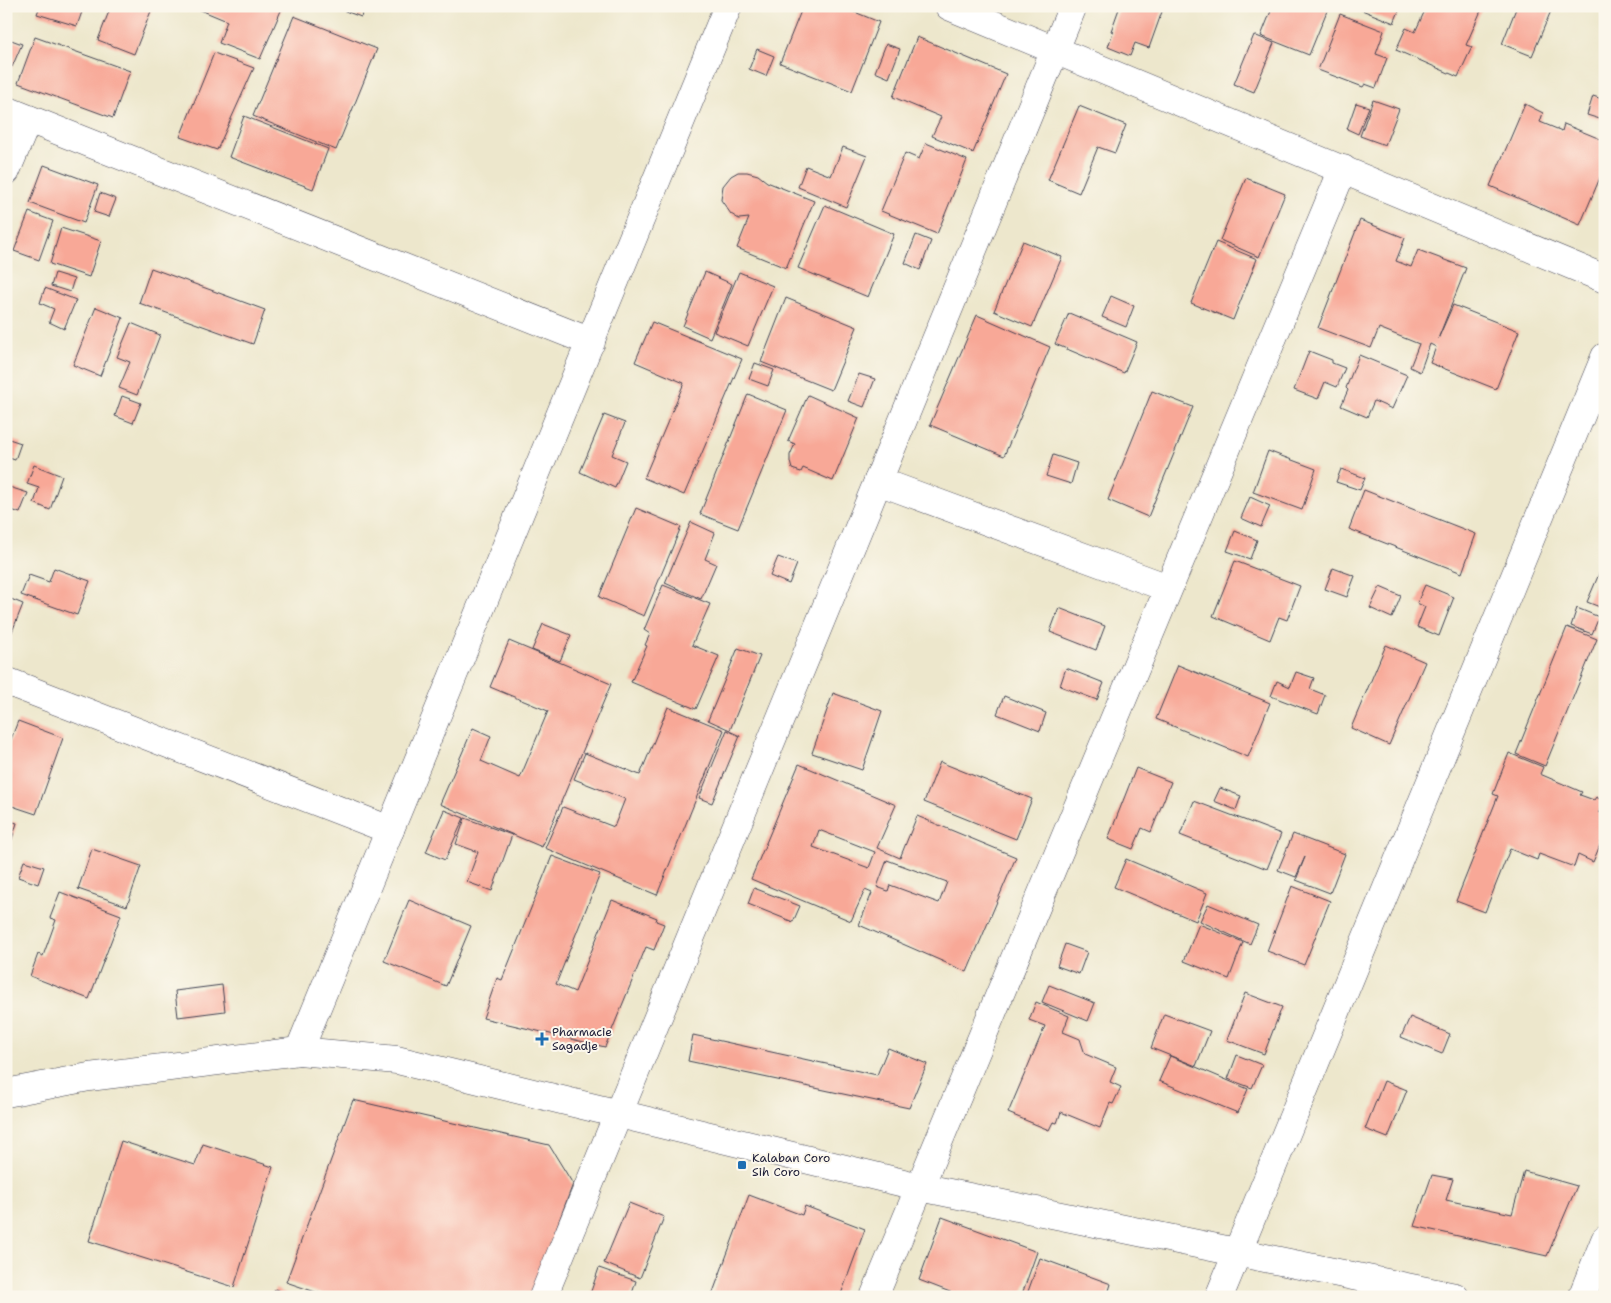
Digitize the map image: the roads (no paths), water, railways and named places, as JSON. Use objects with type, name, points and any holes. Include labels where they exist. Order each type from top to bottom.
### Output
[{"type":"street","points":[[299,1051],[728,6]]},
{"type":"street","points":[[949,6],[1605,279]]},
{"type":"street","points":[[543,1297],[1073,6]]},
{"type":"street","points":[[6,172],[17,115],[591,342]]},
{"type":"street","points":[[874,1297],[1343,169]]},
{"type":"street","points":[[1219,1297],[1605,357]]},
{"type":"street","points":[[878,481],[1168,588]]},
{"type":"street","points":[[6,681],[390,830]]},
{"type":"street","points":[[6,1093],[90,1077],[299,1051],[397,1060],[920,1187],[1455,1297]]},
{"type":"street","points":[[1582,1297],[1605,1240]]},
{"type":"place","name":"Pharmacie Sagadje","points":[[542,1039]]},
{"type":"place","name":"Kalaban Coro Sih Coro","points":[[742,1165]]}]
